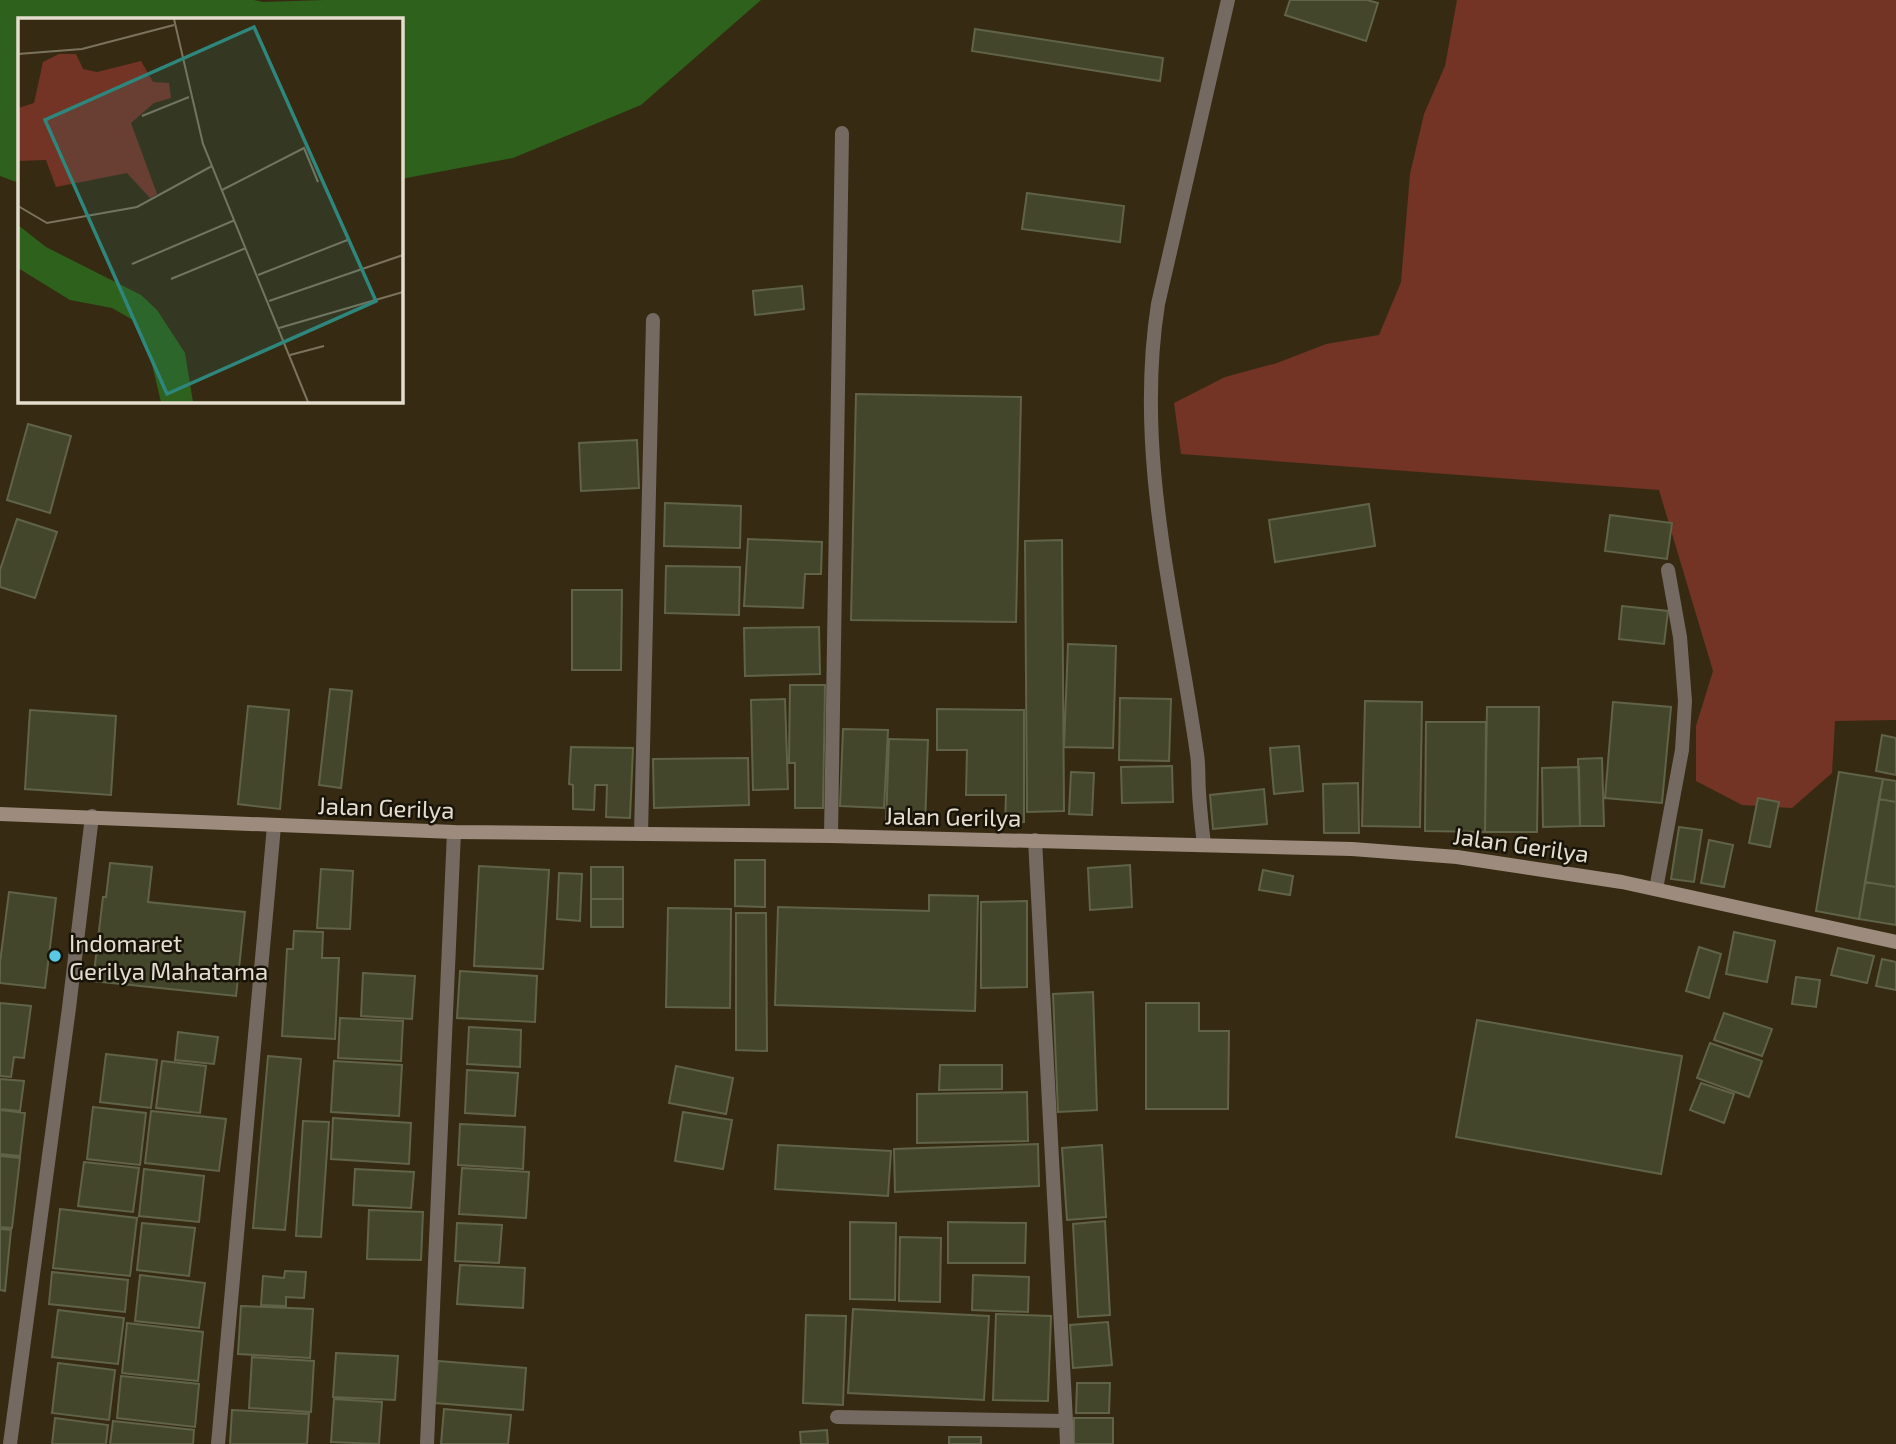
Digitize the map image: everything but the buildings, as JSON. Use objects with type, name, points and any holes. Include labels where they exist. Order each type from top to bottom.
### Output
[{"type":"street","points":[[1204,845],[1198,757],[1174,624],[1152,467],[1150,398],[1152,344],[1158,304],[1228,0]]},
{"type":"street","points":[[831,836],[842,132]]},
{"type":"street","points":[[641,834],[653,320]]},
{"type":"street","points":[[1656,889],[1682,750],[1685,701],[1680,637],[1668,570]]},
{"type":"street","name":"Jalan Gerilya","points":[[0,814],[454,832],[831,836],[1352,849],[1540,868],[1656,889],[1896,942]]},
{"type":"street","points":[[10,1444],[68,1021],[92,816]]},
{"type":"street","points":[[218,1444],[274,826]]},
{"type":"street","points":[[427,1444],[454,832]]},
{"type":"street","points":[[1035,840],[1067,1444]]},
{"type":"street","points":[[836,1417],[1066,1421]]},
{"type":"shaded area","points":[[0,0],[761,0],[641,105],[513,158],[402,179],[402,18],[18,18],[18,183],[0,176]]},
{"type":"shaded area","points":[[1457,0],[1896,0],[1896,720],[1835,721],[1832,773],[1792,808],[1742,805],[1696,781],[1696,726],[1713,671],[1659,490],[1181,454],[1174,403],[1225,377],[1277,363],[1326,344],[1379,335],[1401,282],[1410,174],[1424,114],[1445,66]]},
{"type":"place","name":"Indomaret Gerilya Mahatama","points":[[55,956]]}]
